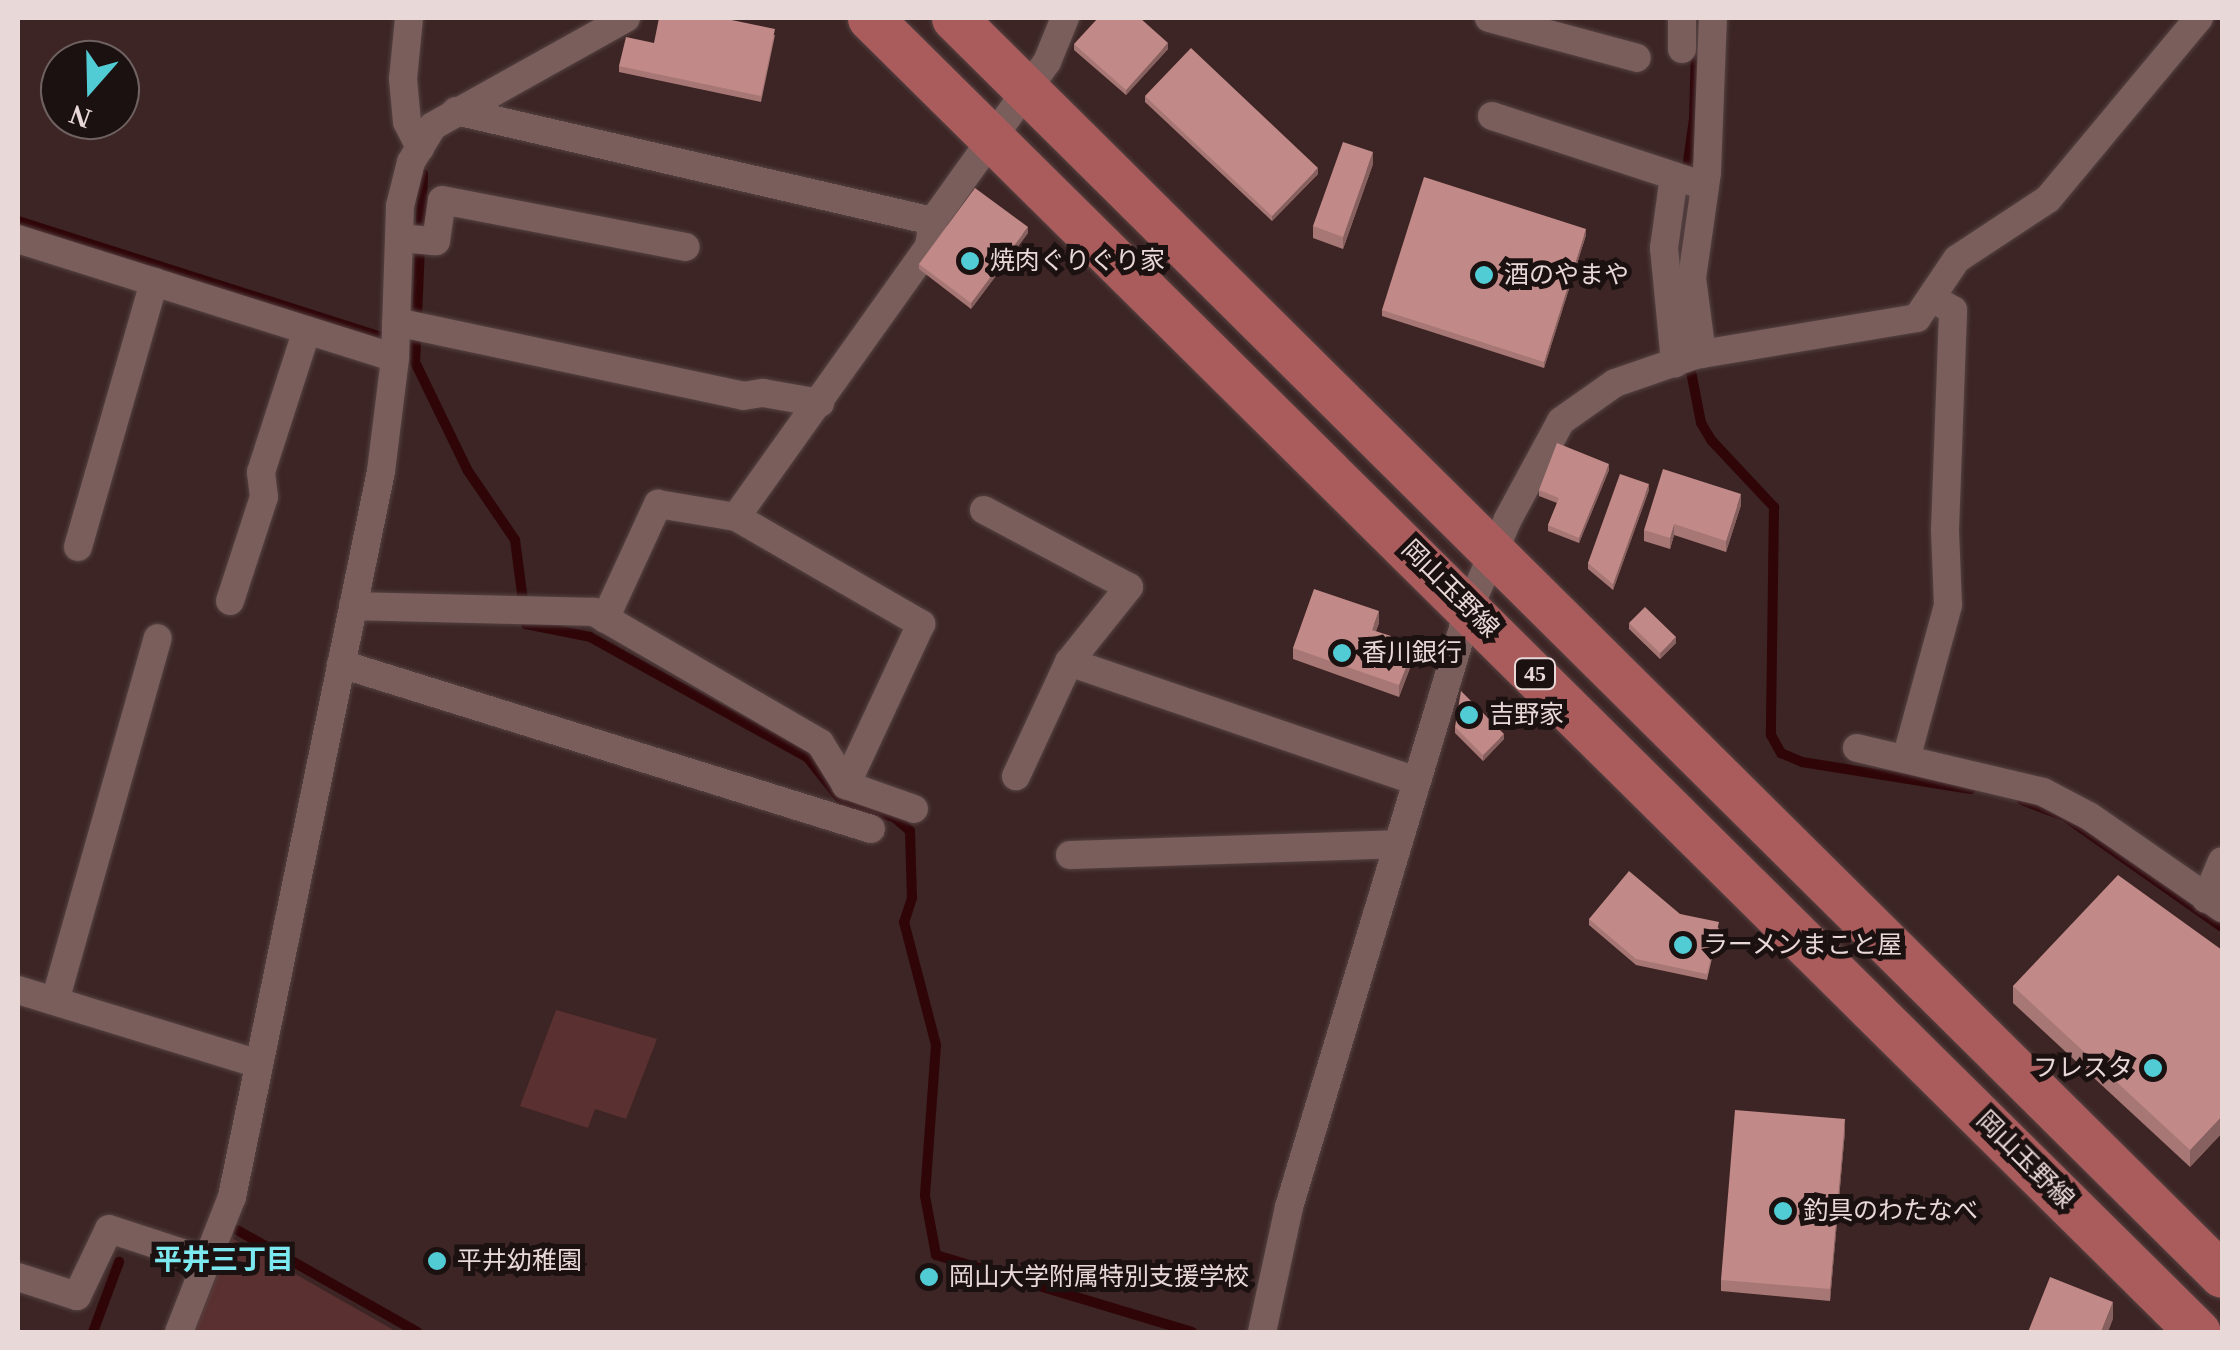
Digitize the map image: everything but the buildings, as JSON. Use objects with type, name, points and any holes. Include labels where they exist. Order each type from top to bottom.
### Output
[{"type":"main road","name":"岡山玉野線","points":[[870,18],[2198,1332]]},
{"type":"main road","name":"45","points":[[954,18],[2222,1275]]},
{"type":"street","points":[[409,18],[403,79],[407,122],[420,148]]},
{"type":"street","points":[[179,1332],[204,1260],[232,1197],[381,471],[412,239],[400,206],[411,162],[433,126],[626,18]]},
{"type":"street","points":[[736,517],[929,246],[933,221],[1047,62],[1065,18]]},
{"type":"street","points":[[1489,18],[1637,58]]},
{"type":"street","points":[[1682,18],[1682,48]]},
{"type":"street","points":[[1689,358],[1689,180],[1714,18]]},
{"type":"street","points":[[1262,1332],[1289,1207],[1470,608],[1561,421],[1616,383],[1689,358],[1917,318],[1956,259],[2048,198],[2199,18]]},
{"type":"street","points":[[456,111],[933,221]]},
{"type":"street","points":[[1492,116],[1689,180]]},
{"type":"street","points":[[412,239],[436,241],[442,200],[686,247]]},
{"type":"street","points":[[18,239],[307,330],[402,336],[743,396],[763,392],[820,404]]},
{"type":"street","points":[[78,547],[154,282]]},
{"type":"street","points":[[1906,760],[1948,606],[1944,530],[1953,310],[1931,298]]},
{"type":"street","points":[[230,600],[264,497],[261,472],[307,330]]},
{"type":"street","points":[[605,619],[658,504],[736,517],[921,624],[846,784]]},
{"type":"street","points":[[984,510],[1129,587],[1069,662],[1016,776]]},
{"type":"street","points":[[353,606],[594,612],[820,742],[846,784],[914,810]]},
{"type":"street","points":[[55,1001],[158,638]]},
{"type":"street","points":[[1069,662],[1416,781]]},
{"type":"street","points":[[341,664],[870,829]]},
{"type":"street","points":[[1857,748],[2044,792],[2089,816],[2214,903],[2222,861]]},
{"type":"street","points":[[1070,855],[1397,844]]},
{"type":"street","points":[[18,990],[258,1064]]},
{"type":"street","points":[[18,1277],[77,1296],[108,1229],[204,1260]]},
{"type":"shaded area","points":[[556,1010],[657,1039],[626,1119],[595,1109],[588,1128],[520,1106]]},
{"type":"shaded area","points":[[232,1238],[397,1332],[194,1332]]},
{"type":"waterway","points":[[1686,176],[1694,119],[1697,18]]},
{"type":"waterway","points":[[423,174],[415,362],[468,471],[515,540],[526,624],[590,637],[808,758],[842,801],[894,817],[910,831],[912,898],[904,922],[936,1045],[925,1196],[936,1255],[1192,1332]]},
{"type":"waterway","points":[[18,221],[391,340]]},
{"type":"waterway","points":[[1689,361],[1701,423],[1712,441],[1774,507],[1771,735],[1781,753],[1802,762],[1971,789]]},
{"type":"waterway","points":[[2022,800],[2064,816],[2222,927]]},
{"type":"waterway","points":[[237,1230],[417,1332]]},
{"type":"waterway","points":[[93,1332],[119,1262]]},
{"type":"place","name":"焼肉ぐりぐり家","points":[[970,261]]},
{"type":"place","name":"酒のやまや","points":[[1484,275]]},
{"type":"place","name":"香川銀行","points":[[1342,653]]},
{"type":"place","name":"吉野家","points":[[1469,715]]},
{"type":"place","name":"ラーメンまこと屋","points":[[1683,945]]},
{"type":"place","name":"フレスタ","points":[[2153,1068]]},
{"type":"place","name":"釣具のわたなべ","points":[[1783,1211]]},
{"type":"place","name":"平井幼稚園","points":[[437,1261]]},
{"type":"place","name":"岡山大学附属特別支援学校","points":[[929,1277]]},
{"type":"district","name":"平井三丁目","points":[[224,1260]]}]
